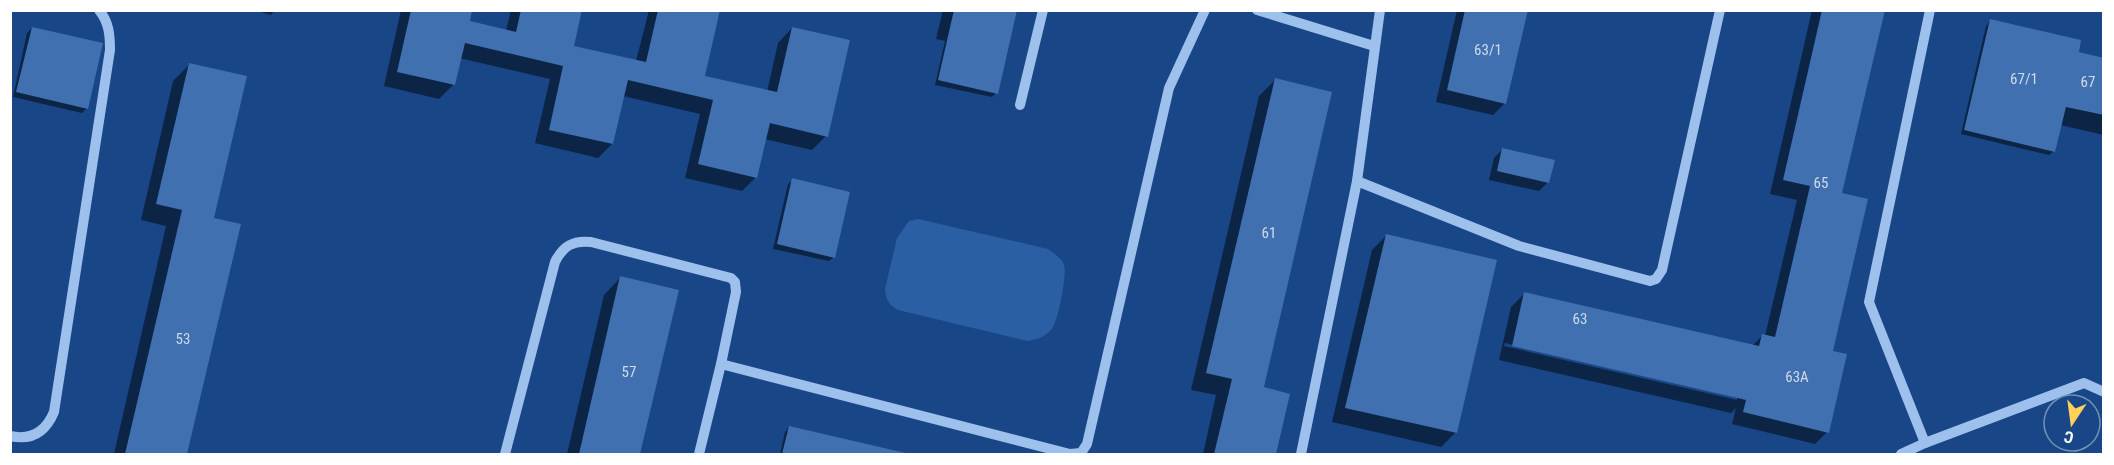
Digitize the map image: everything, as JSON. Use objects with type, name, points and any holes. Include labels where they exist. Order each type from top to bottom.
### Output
[{"type":"lane","points":[[10,436],[28,438],[40,433],[49,423],[54,412],[110,50],[110,33],[104,16],[99,10]]},
{"type":"lane","points":[[1020,105],[1043,10]]},
{"type":"lane","points":[[721,364],[1070,454],[1081,453],[1087,444],[1169,88],[1204,10]]},
{"type":"lane","points":[[1257,10],[1374,46]]},
{"type":"lane","points":[[1301,454],[1357,181],[1380,10]]},
{"type":"lane","points":[[1357,181],[1519,246],[1645,280],[1656,279],[1662,270],[1720,10]]},
{"type":"lane","points":[[1925,443],[1869,302],[1930,10]]},
{"type":"lane","points":[[505,454],[555,262],[560,252],[569,244],[580,241],[731,278],[735,282],[736,292],[721,364],[699,454]]},
{"type":"lane","points":[[1901,454],[2084,383],[2103,392]]},
{"type":"shaded area","points":[[918,219],[1048,249],[1057,256],[1065,270],[1062,295],[1052,329],[1043,336],[1027,341],[898,310],[892,306],[888,302],[885,289],[897,238],[909,221]]},
{"type":"building","points":[[411,10],[472,10],[470,21],[516,32],[521,10],[582,10],[574,46],[646,62],[658,10],[720,10],[705,76],[777,92],[792,27],[850,40],[828,137],[770,123],[757,178],[698,164],[713,100],[628,80],[613,144],[549,130],[563,66],[465,43],[455,85],[397,72]]},
{"type":"building","points":[[954,10],[1017,10],[998,94],[938,80]]},
{"type":"building","points":[[1465,10],[1528,10],[1506,104],[1447,90]]},
{"type":"building","points":[[1822,10],[1885,10],[1842,193],[1868,199],[1833,351],[1847,354],[1829,433],[1743,412],[1746,400],[1512,346],[1524,292],[1759,346],[1762,334],[1775,337],[1810,186],[1783,180]]},
{"type":"building","points":[[1990,19],[2081,40],[2079,52],[2104,58],[2104,115],[2066,107],[2055,152],[1964,130]]},
{"type":"building","points":[[32,27],[103,43],[88,109],[16,92]]},
{"type":"building","points":[[189,63],[247,76],[214,218],[241,224],[187,454],[125,454],[182,210],[156,204]]},
{"type":"building","points":[[1275,78],[1332,92],[1264,387],[1290,394],[1276,454],[1214,454],[1232,379],[1206,373]]},
{"type":"building","points":[[1502,148],[1555,160],[1549,183],[1497,171]]},
{"type":"building","points":[[792,178],[850,192],[835,258],[777,244]]},
{"type":"building","points":[[1386,234],[1497,260],[1457,433],[1345,408]]},
{"type":"building","points":[[620,276],[679,290],[640,454],[579,454]]},
{"type":"building","points":[[789,426],[910,454],[782,454]]}]
